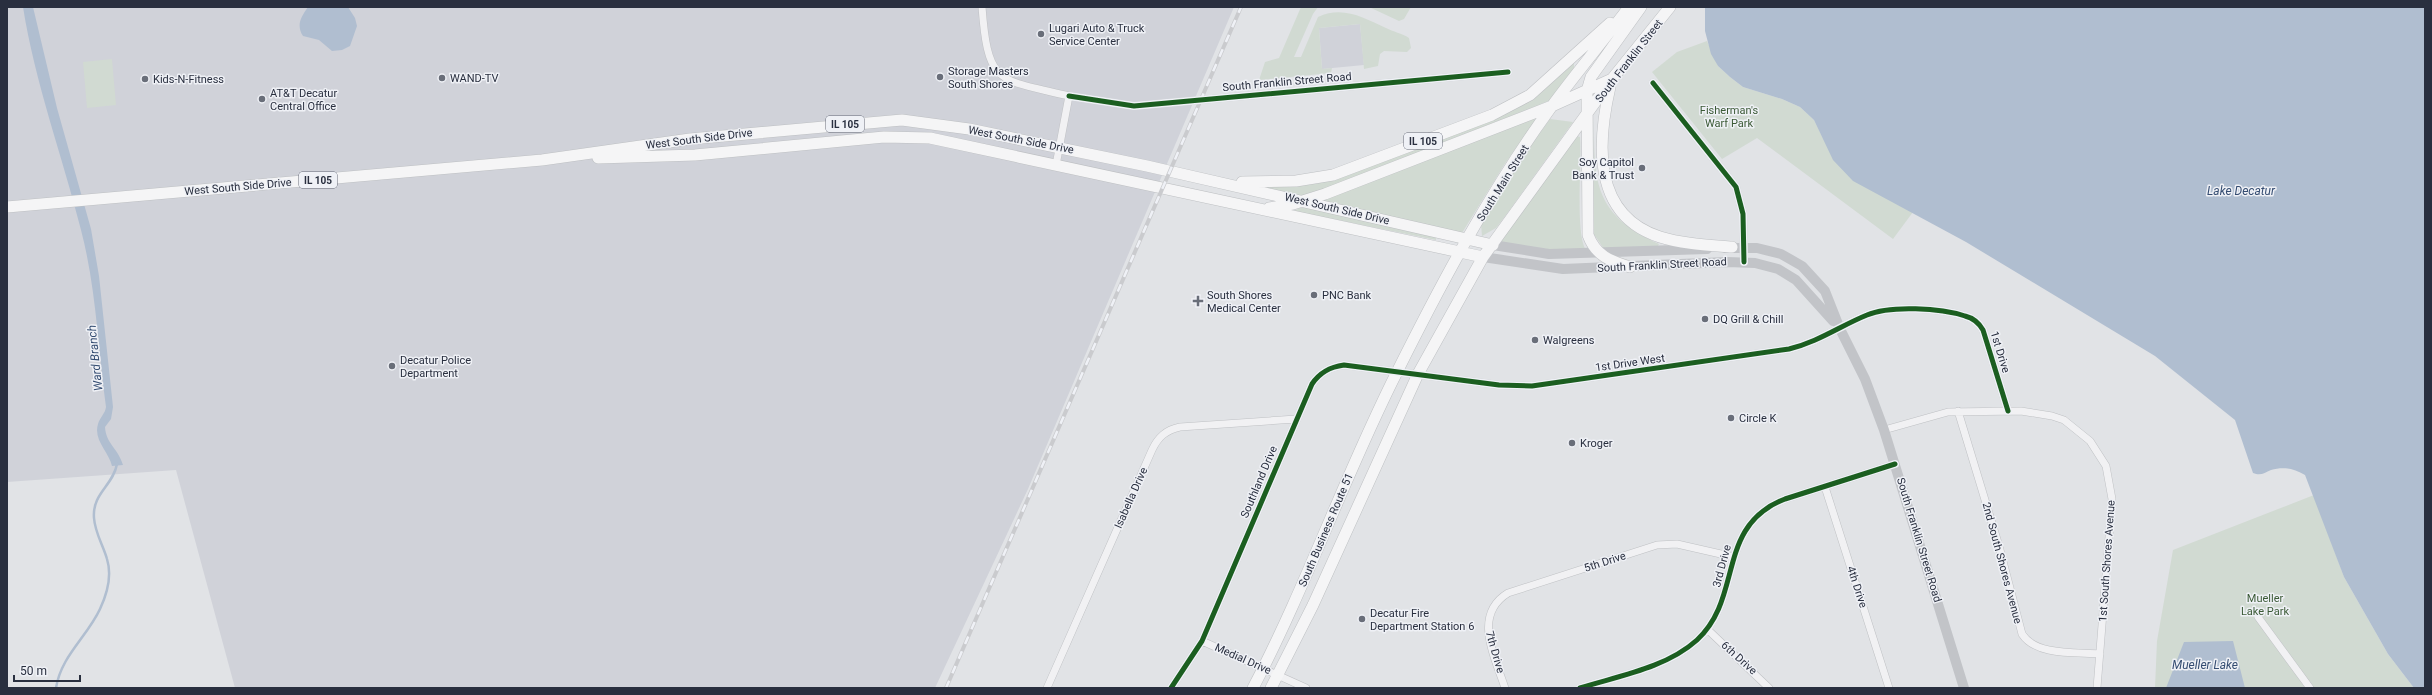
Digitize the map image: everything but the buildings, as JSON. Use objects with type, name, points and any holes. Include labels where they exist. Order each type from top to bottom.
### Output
[{"type":"main road","name":"South Main Street","points":[[1397,371],[1460,253],[1491,201],[1552,106],[1628,7]]},
{"type":"main road","name":"IL 105","points":[[1184,174],[1235,182],[1264,183],[1310,179],[1344,171],[1492,114],[1523,99],[1563,67],[1628,7]]},
{"type":"main road","points":[[1630,267],[1614,262],[1599,254],[1591,242],[1587,227],[1587,91],[1591,77],[1641,7]]},
{"type":"main road","name":"South Franklin Street","points":[[1588,115],[1612,79],[1670,7]]},
{"type":"main road","name":"IL 105","points":[[1254,209],[1280,207],[1303,201],[1552,106],[1612,79]]},
{"type":"main road","points":[[1612,79],[1603,122],[1602,159],[1606,184],[1617,206],[1638,226],[1658,236],[1686,243],[1732,248]]},
{"type":"main road","points":[[1418,374],[1483,257],[1588,115]]},
{"type":"main road","name":"West South Side Drive","points":[[7,208],[542,160],[690,139],[902,120],[969,129],[1059,147],[1493,245]]},
{"type":"main road","name":"West South Side Drive","points":[[542,160],[695,155],[905,137],[943,140],[1460,253]]},
{"type":"main road","name":"South Franklin Street Road","points":[[1460,253],[1483,257]]},
{"type":"main road","name":"South Business Route 51","points":[[1253,688],[1286,621],[1397,371]]},
{"type":"main road","name":"South Business Route 51","points":[[1271,688],[1313,605],[1418,374]]},
{"type":"street","name":"South Franklin Street Road","points":[[982,7],[986,50],[998,73],[1014,83],[1069,96],[1134,106],[1508,72]]},
{"type":"street","points":[[1653,84],[1736,187],[1742,203],[1744,262]]},
{"type":"street","points":[[1056,165],[1069,96]]},
{"type":"street","name":"South Franklin Street Road","points":[[1493,245],[1548,254],[1599,254],[1744,247],[1758,248],[1781,254],[1802,266],[1825,291],[1840,329],[1864,379],[1884,430],[1964,688]]},
{"type":"street","name":"South Franklin Street Road","points":[[1483,257],[1563,269],[1744,262],[1767,265],[1796,280],[1840,329]]},
{"type":"street","name":"1st Drive","points":[[1840,329],[1867,315],[1899,310],[1958,314],[1973,319],[1983,330],[2008,411]]},
{"type":"street","name":"1st Drive West","points":[[1418,374],[1499,385],[1543,385],[1782,351],[1810,344],[1840,329]]},
{"type":"street","name":"Southland Drive","points":[[1171,688],[1202,641],[1312,384],[1320,374],[1330,368],[1344,365],[1418,374]]},
{"type":"street","name":"1st South Shores Avenue","points":[[1884,430],[1939,413],[1958,411],[2008,411],[2036,413],[2064,420],[2090,442],[2106,466],[2111,487],[2112,512],[2098,688]]},
{"type":"street","name":"2nd South Shores Avenue","points":[[1958,411],[2000,546],[2022,634],[2031,644],[2043,649],[2100,654]]},
{"type":"street","name":"Isabella Drive","points":[[1047,688],[1160,437],[1168,430],[1180,427],[1296,419]]},
{"type":"street","name":"3rd Drive","points":[[1580,688],[1666,660],[1688,647],[1707,629],[1721,606],[1734,557],[1745,531],[1770,507],[1785,499],[1895,464]]},
{"type":"street","name":"4th Drive","points":[[1825,486],[1889,688]]},
{"type":"street","name":"5th Drive","points":[[1489,616],[1498,601],[1515,590],[1657,545],[1684,546],[1734,557]]},
{"type":"street","name":"7th Drive","points":[[1489,616],[1488,634],[1505,688]]},
{"type":"street","points":[[2258,617],[2310,688]]},
{"type":"street","name":"6th Drive","points":[[1707,629],[1754,671],[1769,688]]},
{"type":"street","name":"Medial Drive","points":[[1202,641],[1306,688]]},
{"type":"shaded area","points":[[7,7],[1234,7],[1028,489],[935,688],[235,688],[176,470],[7,482]]},
{"type":"shaded area","points":[[1360,24],[1364,65],[1322,69],[1319,28]]},
{"type":"green space","points":[[1301,7],[1318,7],[1313,14],[1294,57],[1301,57],[1318,17],[1336,12],[1353,14],[1403,35],[1409,38],[1411,48],[1407,52],[1384,51],[1380,54],[1378,66],[1364,69],[1360,24],[1319,28],[1322,69],[1332,68],[1331,73],[1259,80],[1265,62],[1279,58]]},
{"type":"green space","points":[[1369,7],[1411,7],[1404,19],[1399,21]]},
{"type":"green space","name":"Fisherman's Warf Park","points":[[1707,41],[1718,66],[1730,77],[1743,87],[1782,99],[1800,107],[1814,120],[1823,138],[1889,198],[1913,212],[1893,239],[1757,138],[1722,159],[1652,72],[1677,52]]},
{"type":"green space","points":[[112,59],[116,105],[87,108],[83,62]]},
{"type":"green space","points":[[1574,62],[1574,69],[1549,101],[1303,197],[1252,187],[1292,185],[1488,119]]},
{"type":"green space","points":[[1594,114],[1595,158],[1601,192],[1609,207],[1621,220],[1637,233],[1659,244],[1658,246],[1604,249],[1593,233]]},
{"type":"green space","points":[[1538,117],[1504,165],[1462,233],[1317,201]]},
{"type":"green space","points":[[1550,119],[1573,122],[1496,228],[1482,236],[1481,224],[1524,155]]},
{"type":"green space","points":[[1577,136],[1580,137],[1581,229],[1586,250],[1563,251],[1502,243],[1502,239]]},
{"type":"green space","points":[[1304,206],[1436,236],[1436,240],[1294,211]]},
{"type":"green space","name":"Mueller Lake Park","points":[[2314,495],[2344,577],[2388,654],[2414,688],[2155,688],[2157,641],[2173,550]]},
{"type":"water","points":[[23,7],[33,7],[57,108],[91,229],[99,276],[113,407],[111,419],[105,427],[108,438],[123,465],[112,466],[99,441],[97,430],[98,424],[105,412],[106,407],[90,273],[74,202],[34,63]]},
{"type":"water","points":[[308,7],[348,7],[355,18],[357,26],[350,46],[342,50],[332,51],[319,40],[303,36],[300,28],[300,21]]},
{"type":"water","name":"Lake Decatur","points":[[1705,7],[2425,7],[2425,688],[2414,688],[2388,654],[2344,577],[2305,475],[2285,468],[2271,470],[2260,474],[2253,473],[2235,420],[2155,356],[1966,242],[1853,181],[1833,160],[1814,120],[1800,107],[1782,99],[1743,87],[1718,66],[1711,54],[1705,31]]},
{"type":"water","name":"Mueller Lake","points":[[2233,641],[2245,688],[2166,688],[2184,642]]},
{"type":"waterway","name":"Ward Branch","points":[[56,688],[63,666],[95,619],[107,591],[109,571],[105,554],[96,529],[94,509],[99,496],[115,472],[117,464]]},
{"type":"railway","points":[[946,688],[1241,7]]},
{"type":"cycle path","points":[[1069,96],[1134,106],[1508,72]]},
{"type":"cycle path","points":[[1653,83],[1736,187],[1743,214],[1744,262]]},
{"type":"cycle path","points":[[1171,688],[1202,641],[1312,384],[1322,373],[1334,367],[1344,365],[1499,385],[1532,386],[1789,349],[1829,334],[1867,315],[1889,310],[1916,309],[1955,313],[1973,319],[1980,325],[1983,330],[2008,411]]},
{"type":"cycle path","points":[[1580,688],[1626,675],[1671,658],[1685,650],[1697,640],[1711,623],[1721,604],[1732,564],[1739,544],[1748,526],[1763,511],[1785,499],[1895,464]]},
{"type":"place","name":"Lugari Auto & Truck Service Center","points":[[1041,34]]},
{"type":"place","name":"Storage Masters South Shores","points":[[940,77]]},
{"type":"place","name":"WAND-TV","points":[[442,78]]},
{"type":"place","name":"Kids-N-Fitness","points":[[145,79]]},
{"type":"place","name":"AT&T Decatur Central Office","points":[[262,99]]},
{"type":"place","name":"Soy Capitol Bank & Trust","points":[[1642,168]]},
{"type":"place","name":"PNC Bank","points":[[1314,295]]},
{"type":"place","name":"South Shores Medical Center","points":[[1198,301]]},
{"type":"place","name":"DQ Grill & Chill","points":[[1705,319]]},
{"type":"place","name":"Walgreens","points":[[1535,340]]},
{"type":"place","name":"Decatur Police Department","points":[[392,366]]},
{"type":"place","name":"Circle K","points":[[1731,418]]},
{"type":"place","name":"Kroger","points":[[1572,443]]},
{"type":"place","name":"Decatur Fire Department Station 6","points":[[1362,619]]}]
